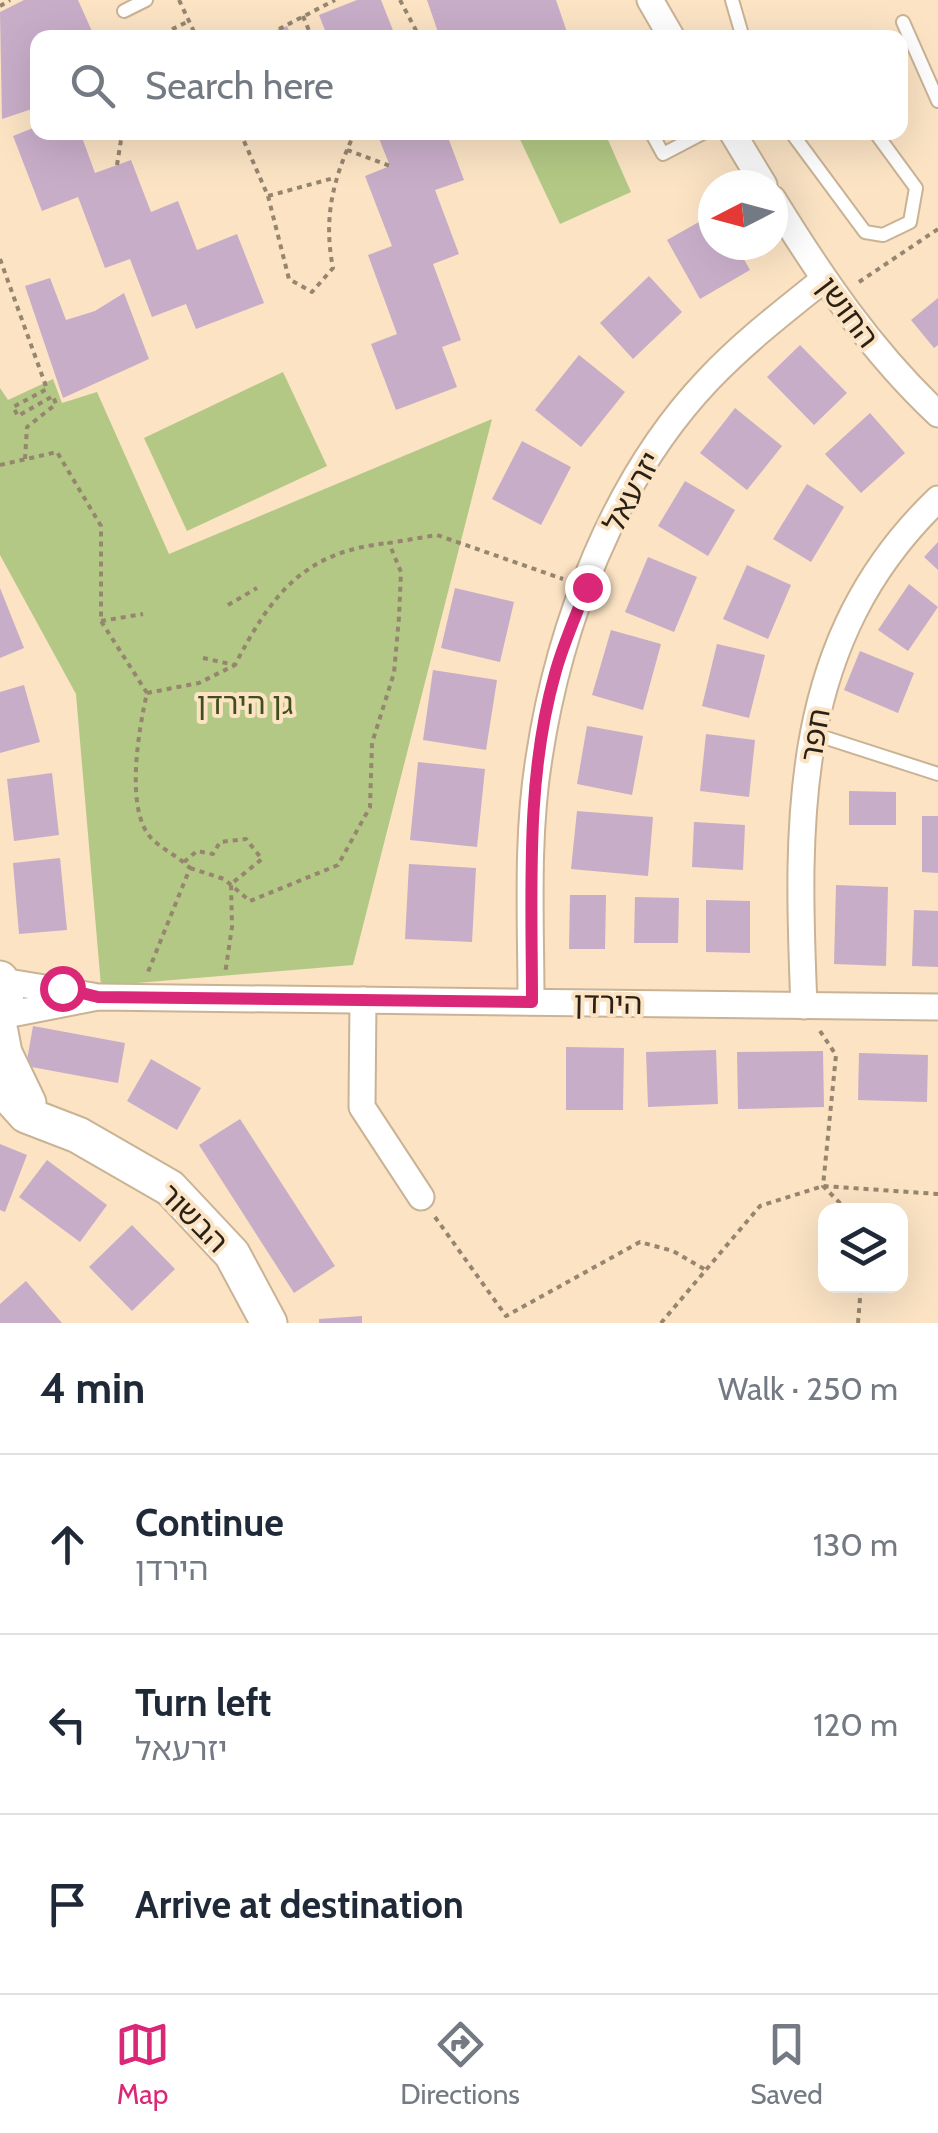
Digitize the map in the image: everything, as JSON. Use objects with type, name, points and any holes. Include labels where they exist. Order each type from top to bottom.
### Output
[{"type":"street","points":[[650,0],[667,30]]},
{"type":"street","points":[[737,140],[755,170]]},
{"type":"street","name":"החושן","points":[[788,223],[830,289],[894,373],[938,414]]},
{"type":"street","name":"יזרעאל","points":[[532,1002],[532,860],[538,762],[554,674],[610,526],[664,436],[706,382],[756,333],[830,289]]},
{"type":"street","name":"חפר","points":[[804,1006],[802,847],[814,734],[830,665],[874,569],[938,498]]},
{"type":"street","name":"הירדן","points":[[1,999],[62,988],[98,997],[138,998],[938,1008]]},
{"type":"street","points":[[363,1000],[362,1107],[421,1197]]},
{"type":"street","points":[[0,1032],[4,1054],[36,1117]]},
{"type":"street","name":"הבשור","points":[[0,1086],[26,1115],[78,1135],[170,1188],[232,1254],[269,1323]]},
{"type":"lane","points":[[124,11],[146,0]]},
{"type":"lane","points":[[732,0],[741,30]]},
{"type":"lane","points":[[903,22],[907,30]]},
{"type":"lane","points":[[908,33],[938,101]]},
{"type":"lane","points":[[654,140],[662,154],[689,140]]},
{"type":"lane","points":[[797,140],[865,232],[884,235],[910,222],[916,188],[880,140]]},
{"type":"lane","points":[[814,734],[938,774]]},
{"type":"path","points":[[0,6],[10,0]]},
{"type":"path","points":[[179,0],[193,30]]},
{"type":"path","points":[[280,29],[336,0]]},
{"type":"path","points":[[400,0],[416,30]]},
{"type":"path","points":[[303,16],[309,30]]},
{"type":"path","points":[[170,30],[189,21]]},
{"type":"path","points":[[117,165],[121,140]]},
{"type":"path","points":[[244,140],[268,196],[289,279],[312,292],[333,268],[326,230],[334,178],[351,140]]},
{"type":"path","points":[[346,150],[390,166]]},
{"type":"path","points":[[268,196],[334,178]]},
{"type":"path","points":[[830,289],[938,229]]},
{"type":"path","points":[[0,259],[47,389],[14,406],[18,416],[60,390]]},
{"type":"path","points":[[34,346],[43,344]]},
{"type":"path","points":[[25,460],[27,427],[56,404],[53,396]]},
{"type":"path","points":[[0,465],[57,452],[102,526],[101,621],[147,693],[136,743],[136,792],[150,838],[190,868],[231,884],[250,901],[338,865],[370,806],[372,743],[394,674],[399,618],[401,572],[390,543]]},
{"type":"path","points":[[147,693],[199,684],[235,666],[252,631],[294,577],[346,547],[437,535],[587,587]]},
{"type":"path","points":[[228,604],[257,588]]},
{"type":"path","points":[[101,621],[143,614]]},
{"type":"path","points":[[203,658],[235,666]]},
{"type":"path","points":[[184,862],[197,851],[213,854],[220,842],[246,839],[262,859],[231,884]]},
{"type":"path","points":[[138,998],[190,868]]},
{"type":"path","points":[[225,963],[232,927],[231,884]]},
{"type":"path","points":[[804,1006],[836,1054],[823,1186]]},
{"type":"path","points":[[823,1186],[840,1203]]},
{"type":"path","points":[[660,1323],[760,1206],[823,1186],[938,1194]]},
{"type":"path","points":[[421,1197],[506,1316],[640,1242],[673,1251],[706,1270]]},
{"type":"path","points":[[858,1323],[860,1293]]},
{"type":"green space","points":[[520,140],[608,140],[631,192],[560,224]]},
{"type":"green space","points":[[283,372],[327,466],[187,531],[144,438]]},
{"type":"green space","name":"גן הירדן","points":[[53,379],[62,403],[97,392],[169,554],[492,419],[353,965],[101,986],[76,694],[0,555],[0,388],[8,400]]},
{"type":"building","points":[[24,0],[78,0],[91,30],[30,30],[30,110],[2,119],[0,12]]},
{"type":"building","points":[[357,0],[381,0],[393,30],[325,30],[319,15]]},
{"type":"building","points":[[427,0],[556,0],[566,30],[437,30]]},
{"type":"building","points":[[30,129],[30,140],[83,140],[95,173],[131,160],[151,212],[178,201],[197,250],[237,234],[264,303],[196,329],[186,304],[152,317],[130,259],[105,268],[78,197],[42,211],[13,136]]},
{"type":"building","points":[[380,140],[449,140],[464,180],[435,190],[459,254],[433,264],[461,340],[442,347],[457,387],[396,410],[371,344],[397,334],[368,255],[392,246],[365,176],[390,166]]},
{"type":"building","points":[[698,222],[698,260],[744,260],[750,270],[700,299],[667,240]]},
{"type":"building","points":[[649,276],[682,312],[633,359],[600,323]]},
{"type":"building","points":[[50,278],[66,320],[95,311],[124,293],[149,359],[63,398],[25,286]]},
{"type":"building","points":[[938,298],[938,345],[934,348],[911,320]]},
{"type":"building","points":[[800,345],[847,393],[814,425],[767,377]]},
{"type":"building","points":[[579,355],[625,392],[581,447],[535,410]]},
{"type":"building","points":[[735,408],[782,446],[747,490],[700,453]]},
{"type":"building","points":[[870,413],[905,453],[861,493],[825,454]]},
{"type":"building","points":[[522,441],[571,467],[541,525],[492,499]]},
{"type":"building","points":[[685,481],[735,510],[708,556],[658,526]]},
{"type":"building","points":[[807,484],[844,507],[811,562],[773,539]]},
{"type":"building","points":[[938,542],[938,570],[924,557]]},
{"type":"building","points":[[648,557],[697,577],[674,632],[625,612]]},
{"type":"building","points":[[747,565],[791,585],[768,639],[723,619]]},
{"type":"building","points":[[909,584],[938,607],[908,651],[878,630]]},
{"type":"building","points":[[0,588],[24,648],[0,658]]},
{"type":"building","points":[[455,588],[514,602],[500,662],[441,648]]},
{"type":"building","points":[[611,630],[661,644],[643,710],[592,695]]},
{"type":"building","points":[[717,644],[765,655],[749,718],[702,706]]},
{"type":"building","points":[[860,651],[914,673],[898,713],[844,690]]},
{"type":"building","points":[[433,670],[497,680],[486,750],[423,740]]},
{"type":"building","points":[[24,685],[40,742],[0,753],[0,692]]},
{"type":"building","points":[[587,726],[643,736],[632,795],[577,784]]},
{"type":"building","points":[[706,734],[755,740],[749,797],[700,791]]},
{"type":"building","points":[[418,762],[485,769],[477,847],[410,840]]},
{"type":"building","points":[[52,773],[59,835],[14,841],[7,779]]},
{"type":"building","points":[[849,791],[896,792],[896,825],[849,825]]},
{"type":"building","points":[[577,811],[653,817],[648,876],[571,869]]},
{"type":"building","points":[[922,816],[938,816],[938,873],[922,872]]},
{"type":"building","points":[[694,822],[745,825],[743,870],[692,867]]},
{"type":"building","points":[[60,858],[67,930],[19,934],[13,863]]},
{"type":"building","points":[[409,864],[476,868],[472,942],[405,939]]},
{"type":"building","points":[[836,885],[888,887],[886,966],[834,964]]},
{"type":"building","points":[[570,895],[606,895],[605,949],[569,949]]},
{"type":"building","points":[[635,897],[679,898],[678,943],[634,943]]},
{"type":"building","points":[[706,900],[750,901],[750,953],[706,952]]},
{"type":"building","points":[[914,910],[938,911],[938,967],[912,966]]},
{"type":"building","points":[[33,1026],[125,1043],[118,1083],[26,1066]]},
{"type":"building","points":[[566,1047],[624,1048],[623,1110],[566,1110]]},
{"type":"building","points":[[716,1050],[718,1104],[648,1107],[646,1052]]},
{"type":"building","points":[[823,1051],[824,1107],[738,1109],[737,1052]]},
{"type":"building","points":[[859,1053],[928,1055],[927,1102],[858,1100]]},
{"type":"building","points":[[151,1059],[201,1088],[177,1130],[127,1101]]},
{"type":"building","points":[[240,1119],[335,1266],[294,1293],[199,1145]]},
{"type":"building","points":[[0,1144],[27,1155],[5,1212],[0,1210]]},
{"type":"building","points":[[47,1160],[107,1205],[80,1242],[19,1197]]},
{"type":"building","points":[[132,1225],[175,1269],[132,1311],[89,1267]]},
{"type":"building","points":[[26,1281],[62,1323],[0,1323],[0,1304]]},
{"type":"building","points":[[362,1316],[362,1323],[319,1323],[319,1319]]},
{"type":"route","points":[[62,988],[98,997],[532,1002],[532,860],[538,762],[554,674],[587,587]]}]
